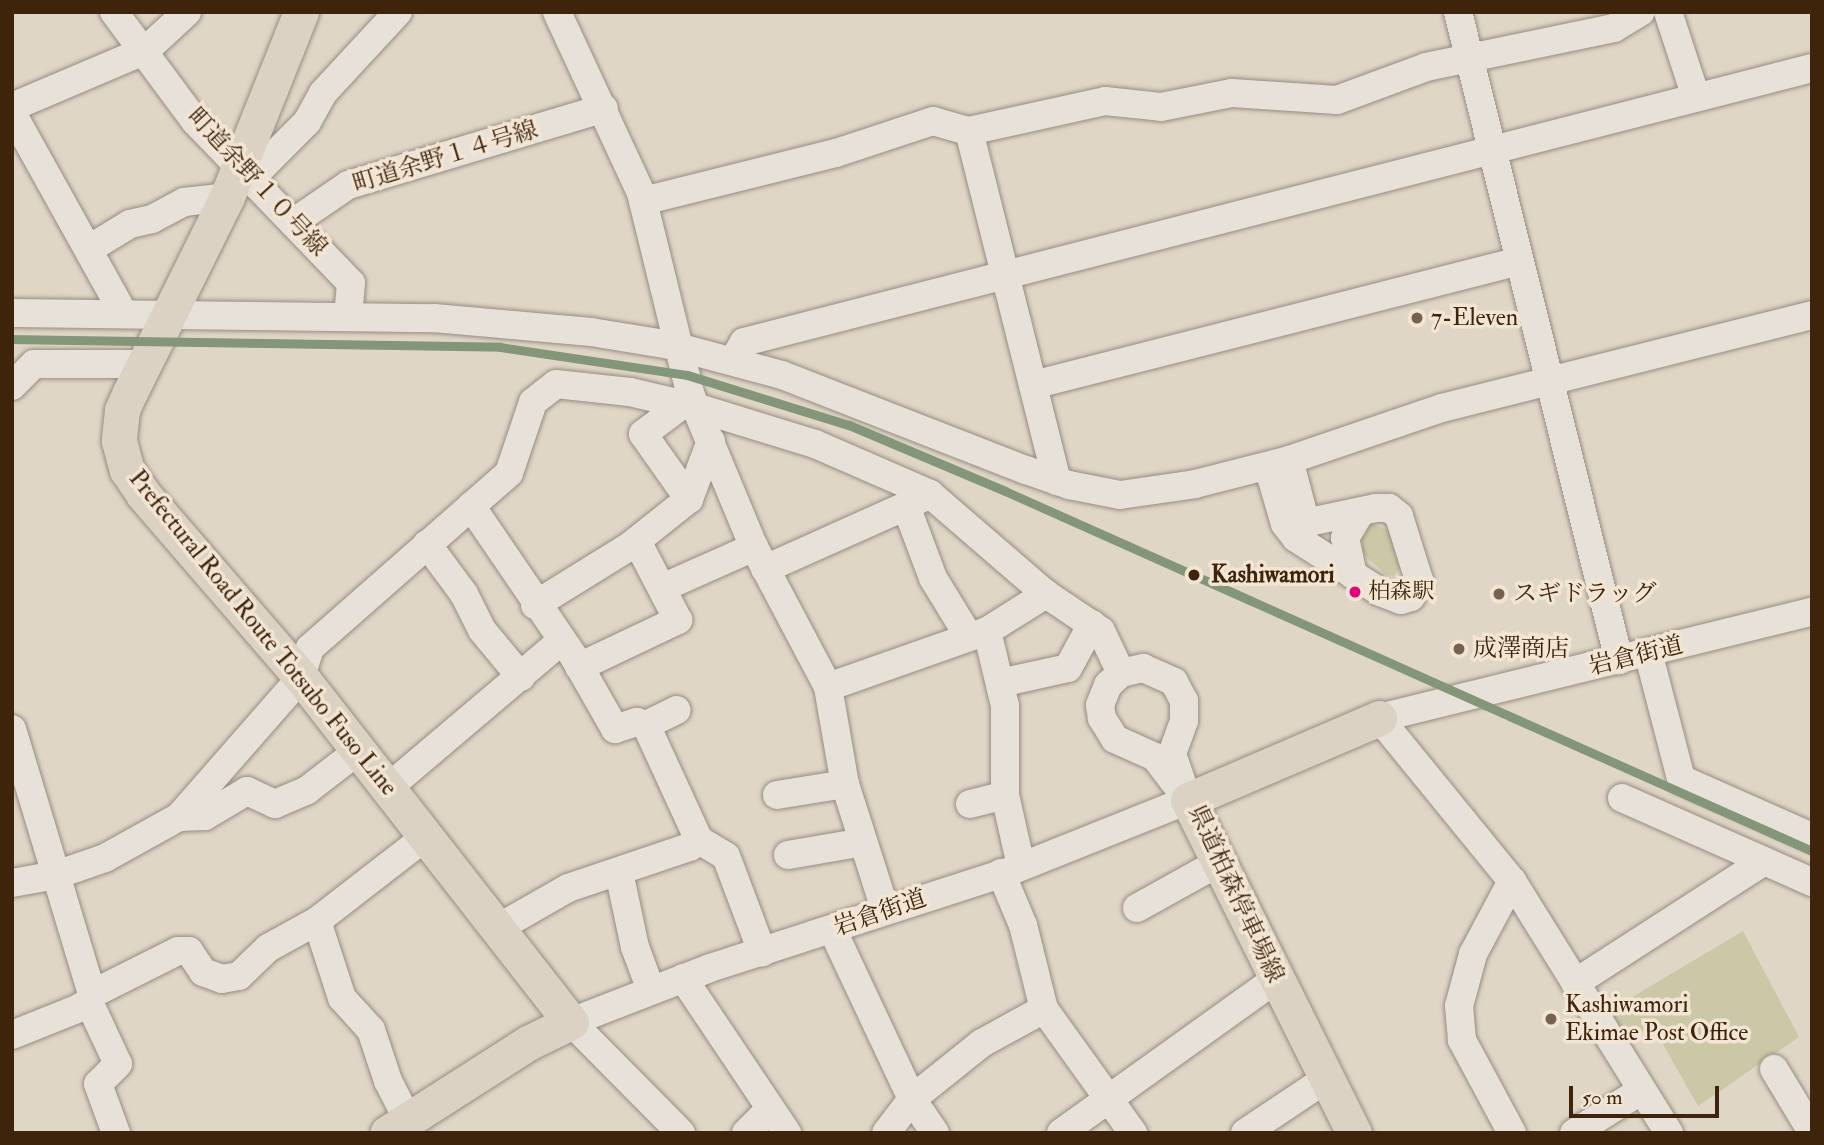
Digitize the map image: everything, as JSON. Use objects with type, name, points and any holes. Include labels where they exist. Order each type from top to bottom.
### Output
[{"type":"main road","name":"Prefectural Road Route Totsubo Fuso Line","points":[[301,12],[239,179],[143,364],[119,424],[127,470],[152,505],[300,678],[428,835],[571,1022]]},
{"type":"main road","name":"県道柏森停車場線","points":[[1354,1133],[1188,800],[1379,718]]},
{"type":"main road","points":[[397,1129],[528,1043],[571,1022]]},
{"type":"street","name":"町道余野１０号線","points":[[114,12],[146,50],[239,179],[294,222],[351,283],[348,317]]},
{"type":"street","points":[[12,107],[146,50],[187,12]]},
{"type":"street","points":[[89,249],[130,224],[152,219],[239,179],[307,122],[323,93],[398,12]]},
{"type":"street","points":[[557,12],[604,108],[642,197],[681,348],[690,406],[711,441],[760,558],[828,687],[845,784],[885,909]]},
{"type":"street","points":[[1458,12],[1517,262],[1619,660]]},
{"type":"street","points":[[642,197],[836,153],[933,121],[969,131],[1105,102],[1161,107],[1232,93],[1337,100],[1468,54],[1614,28],[1641,12]]},
{"type":"street","points":[[1668,12],[1696,97]]},
{"type":"street","points":[[733,360],[744,342],[1812,68]]},
{"type":"street","name":"町道余野１４号線","points":[[294,222],[348,185],[604,108]]},
{"type":"street","points":[[12,113],[124,314]]},
{"type":"street","points":[[969,131],[1057,481]]},
{"type":"street","points":[[1033,385],[1517,262]]},
{"type":"street","points":[[12,313],[348,317],[551,326],[681,348],[733,360],[836,394],[1057,481],[1121,495],[1141,494],[1278,463],[1442,408],[1812,315]]},
{"type":"street","points":[[12,386],[34,364],[143,364]]},
{"type":"street","points":[[12,883],[56,875],[136,845],[179,817],[300,678],[310,648],[509,473],[533,402],[550,385],[630,392],[690,406],[815,444],[918,500],[1091,624],[1107,641],[1121,673]]},
{"type":"street","points":[[689,499],[643,434],[690,406]]},
{"type":"street","points":[[535,605],[630,546],[689,499],[711,441]]},
{"type":"street","points":[[1278,463],[1304,516],[1324,520],[1361,511],[1389,508],[1399,516],[1419,580],[1411,597],[1401,600],[1353,575],[1296,538],[1285,524],[1278,463]]},
{"type":"street","points":[[662,588],[760,558],[918,500]]},
{"type":"street","points":[[918,500],[933,578],[978,634],[1001,688],[1011,870],[1044,1009],[1133,1133]]},
{"type":"street","points":[[471,506],[579,667],[615,729],[637,722],[646,725],[677,710]]},
{"type":"street","points":[[1353,575],[1345,538],[1361,511]]},
{"type":"street","points":[[427,544],[464,594],[482,630],[521,677]]},
{"type":"street","points":[[579,667],[678,620],[640,550],[630,546]]},
{"type":"street","points":[[828,687],[978,634],[1046,594]]},
{"type":"street","name":"岩倉街道","points":[[1379,718],[1812,612]]},
{"type":"street","points":[[1001,688],[1009,681],[1068,668],[1091,624]]},
{"type":"street","points":[[389,787],[561,641]]},
{"type":"street","points":[[1648,653],[1681,779],[1812,837]]},
{"type":"street","points":[[1156,670],[1181,692],[1184,721],[1171,754],[1188,800],[1155,757],[1127,748],[1105,727],[1100,705],[1108,685],[1121,673],[1156,670]]},
{"type":"street","points":[[1379,718],[1512,881],[1669,1133]]},
{"type":"street","points":[[646,725],[699,840],[726,856],[762,952]]},
{"type":"street","points":[[12,729],[90,998],[118,1063],[98,1084],[116,1133]]},
{"type":"street","points":[[179,817],[205,816],[247,791],[275,804],[306,791],[358,751]]},
{"type":"street","points":[[777,795],[845,784]]},
{"type":"street","points":[[971,804],[1005,795]]},
{"type":"street","points":[[1622,799],[1803,878],[1812,901]]},
{"type":"street","name":"岩倉街道","points":[[571,1022],[683,978],[885,909],[1011,870],[1188,800]]},
{"type":"street","points":[[12,1035],[90,998],[178,951],[189,951],[203,972],[222,979],[239,976],[268,948],[317,921],[428,835]]},
{"type":"street","points":[[498,929],[568,888],[690,848],[699,840]]},
{"type":"street","points":[[788,855],[863,842]]},
{"type":"street","points":[[1575,983],[1764,861]]},
{"type":"street","points":[[1137,908],[1218,863]]},
{"type":"street","points":[[619,872],[635,947],[651,990]]},
{"type":"street","points":[[1512,881],[1473,954],[1459,1006],[1468,1052],[1512,1133]]},
{"type":"street","points":[[317,921],[342,998],[371,1030],[388,1081],[397,1129]]},
{"type":"street","points":[[832,929],[912,1099],[935,1133]]},
{"type":"street","points":[[683,978],[787,1133]]},
{"type":"street","points":[[1061,1133],[1276,980]]},
{"type":"street","points":[[886,1133],[912,1099],[982,1043],[1044,1009]]},
{"type":"street","points":[[571,1022],[681,1133]]},
{"type":"street","points":[[1774,1069],[1812,1132]]},
{"type":"street","points":[[1245,1133],[1326,1079]]},
{"type":"street","points":[[1574,1133],[1642,1090]]},
{"type":"street","points":[[746,1133],[770,1108]]},
{"type":"shaded area","points":[[1372,524],[1390,530],[1401,567],[1394,576],[1386,575],[1361,552],[1358,541],[1365,527]]},
{"type":"shaded area","points":[[1743,931],[1799,1037],[1698,1106],[1653,1027],[1618,1042],[1602,1015]]},
{"type":"transit line","points":[[12,339],[500,347],[687,375],[849,425],[1005,491],[1812,851]]},
{"type":"place","name":"7-Eleven","points":[[1417,318]]},
{"type":"place","name":"Kashiwamori","points":[[1194,575]]},
{"type":"place","name":"柏森駅","points":[[1355,592]]},
{"type":"place","name":"スギドラッグ","points":[[1499,594]]},
{"type":"place","name":"成澤商店","points":[[1459,649]]},
{"type":"place","name":"Kashiwamori Ekimae Post Office","points":[[1551,1019]]}]
